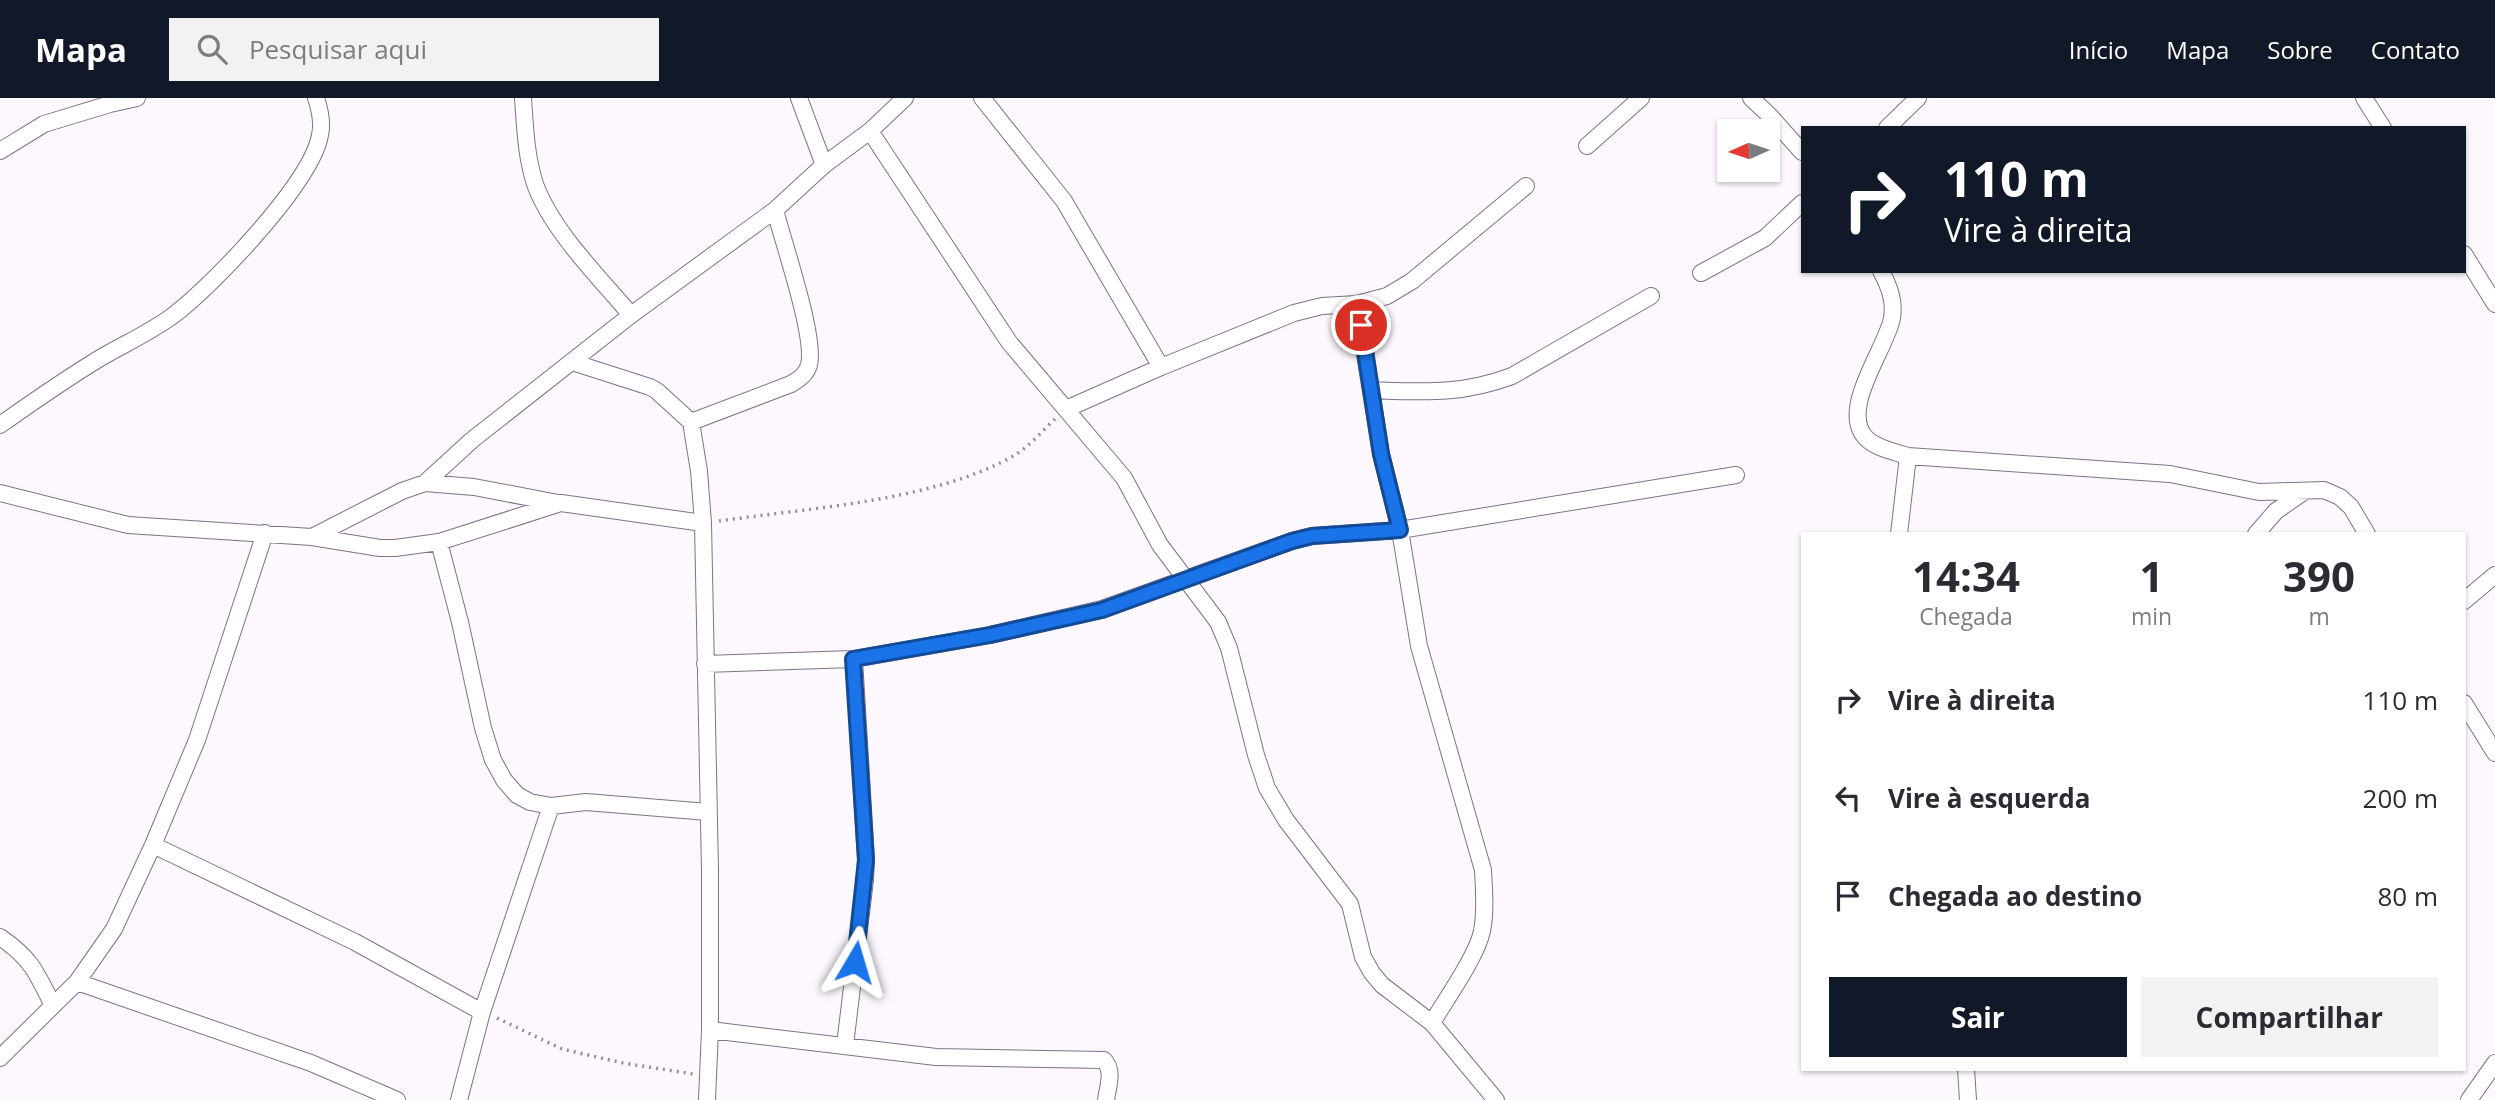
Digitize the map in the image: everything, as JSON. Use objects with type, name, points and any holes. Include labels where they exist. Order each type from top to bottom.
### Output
[{"type":"street","points":[[0,150],[44,124],[137,98]]},
{"type":"street","points":[[0,425],[67,378],[173,316],[214,281],[284,201],[312,159],[320,135],[321,115],[316,98]]},
{"type":"street","points":[[523,98],[528,160],[536,186],[549,211],[573,245],[631,315]]},
{"type":"street","points":[[799,98],[824,165]]},
{"type":"street","points":[[312,537],[402,491],[425,483],[472,440],[631,315],[775,210],[824,165],[870,131],[905,98]]},
{"type":"street","points":[[982,98],[1064,201],[1161,367]]},
{"type":"street","points":[[1587,146],[1641,98]]},
{"type":"street","points":[[1751,98],[1801,151]]},
{"type":"street","points":[[1889,126],[1919,98]]},
{"type":"street","points":[[2364,98],[2383,126]]},
{"type":"street","points":[[870,131],[1009,342],[1124,478],[1160,545],[1218,622],[1229,648],[1267,788],[1286,820],[1350,904],[1363,957],[1372,973],[1382,985],[1432,1023],[1496,1100]]},
{"type":"street","points":[[1066,409],[1294,313],[1322,306],[1357,304],[1387,296],[1412,281],[1526,186]]},
{"type":"street","points":[[1701,273],[1765,238],[1801,204]]},
{"type":"street","points":[[691,422],[791,384],[803,377],[809,366],[806,325],[775,210]]},
{"type":"street","points":[[2466,257],[2495,304]]},
{"type":"street","points":[[1882,273],[1892,295],[1893,315],[1889,333],[1873,361],[1865,383],[1858,422],[1866,438],[1880,447],[1908,456],[2170,474],[2259,492],[2324,490],[2340,497],[2351,507],[2366,532]]},
{"type":"street","points":[[1371,390],[1434,392],[1467,390],[1492,383],[1511,376],[1651,296]]},
{"type":"street","points":[[1357,304],[1381,454],[1400,530],[1422,660],[1483,870],[1482,932],[1476,948],[1432,1023]]},
{"type":"street","points":[[572,362],[650,387],[691,422],[699,471],[703,523],[710,1030],[706,1100]]},
{"type":"street","points":[[1899,532],[1908,456]]},
{"type":"street","points":[[705,664],[853,659],[990,635],[1102,610],[1302,538],[1400,530],[1736,475]]},
{"type":"street","points":[[425,483],[474,487],[561,503],[703,523]]},
{"type":"street","points":[[2258,532],[2276,512],[2305,491]]},
{"type":"street","points":[[0,494],[128,525],[312,537],[358,546],[395,548],[439,542],[561,503]]},
{"type":"street","points":[[0,1058],[77,982],[114,929],[197,740],[265,533]]},
{"type":"street","points":[[439,542],[483,728],[493,760],[504,780],[517,795],[530,802],[551,806],[586,802],[708,812]]},
{"type":"street","points":[[2466,599],[2495,575]]},
{"type":"street","points":[[845,1045],[866,860],[853,659]]},
{"type":"street","points":[[2466,706],[2495,753]]},
{"type":"street","points":[[459,1100],[482,1012],[551,806]]},
{"type":"street","points":[[153,845],[355,942],[482,1012]]},
{"type":"street","points":[[0,937],[20,950],[36,970],[53,1006]]},
{"type":"street","points":[[77,982],[312,1063],[397,1100]]},
{"type":"street","points":[[710,1030],[936,1057],[1104,1060],[1110,1066],[1111,1074],[1106,1100]]},
{"type":"street","points":[[2469,1100],[2495,1063]]},
{"type":"street","points":[[1966,1071],[1968,1100]]},
{"type":"path","points":[[703,523],[872,500],[958,481],[1017,454],[1066,409]]},
{"type":"path","points":[[482,1012],[562,1049],[623,1063],[708,1076]]},
{"type":"route","points":[[855,962],[866,860],[853,659],[990,635],[1102,610],[1312,536],[1400,530],[1381,454],[1361,325]]}]
